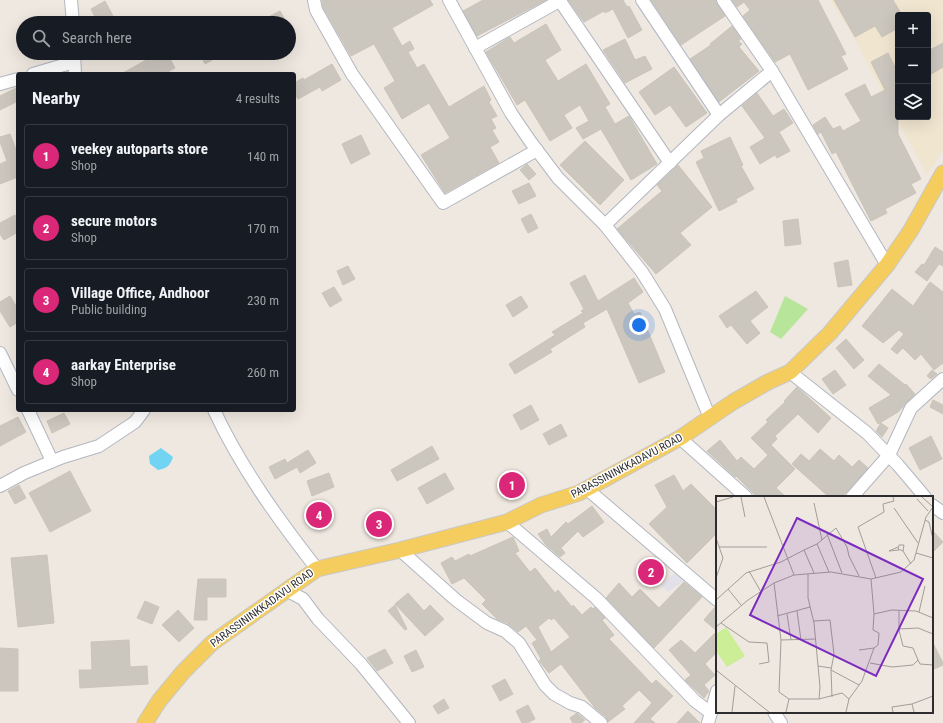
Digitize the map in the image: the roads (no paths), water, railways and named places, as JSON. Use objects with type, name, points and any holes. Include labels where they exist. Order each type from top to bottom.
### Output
[{"type":"main road","name":"PARASSININKKADAVU ROAD","points":[[145,723],[159,701],[183,672],[212,643],[288,591],[317,569],[400,550],[507,522],[542,506],[579,493],[680,438],[750,392],[790,372],[830,334],[887,264],[911,230],[943,173]]},
{"type":"street","points":[[71,0],[72,16]]},
{"type":"street","points":[[314,0],[316,10],[352,74],[443,203],[537,150]]},
{"type":"street","points":[[449,0],[511,113],[537,150],[558,178],[605,225],[642,272],[665,309],[710,418]]},
{"type":"street","points":[[475,48],[561,0],[670,163]]},
{"type":"street","points":[[642,0],[718,115]]},
{"type":"street","points":[[724,0],[772,71],[887,264]]},
{"type":"street","points":[[38,72],[67,60]]},
{"type":"street","points":[[74,60],[75,72]]},
{"type":"street","points":[[605,225],[718,115],[772,71]]},
{"type":"street","points":[[0,84],[16,80]]},
{"type":"street","points":[[0,353],[16,386]]},
{"type":"street","points":[[790,372],[856,424],[889,455],[924,496]]},
{"type":"street","points":[[853,496],[889,455],[911,408],[943,379]]},
{"type":"street","points":[[29,412],[52,461]]},
{"type":"street","points":[[0,486],[52,461],[99,446],[135,422],[142,412]]},
{"type":"street","points":[[215,412],[232,446],[259,491],[317,569]]},
{"type":"street","points":[[680,438],[745,496]]},
{"type":"street","points":[[587,489],[656,546],[716,599]]},
{"type":"street","points":[[933,506],[943,513]]},
{"type":"street","points":[[507,522],[596,598],[695,701],[709,718]]},
{"type":"street","points":[[400,550],[456,600],[487,623],[505,631],[519,643],[545,685],[554,694],[582,708],[601,723]]},
{"type":"street","points":[[288,591],[303,599],[318,619],[380,685],[409,723]]},
{"type":"street","points":[[709,718],[716,694]]},
{"type":"street","points":[[775,713],[782,723]]},
{"type":"water","points":[[161,448],[173,457],[168,466],[158,470],[150,464],[149,456]]},
{"type":"place","name":"veekey autoparts store","points":[[512,485]]},
{"type":"place","name":"aarkay Enterprise","points":[[319,515]]},
{"type":"place","name":"Village Office, Andhoor","points":[[379,524]]},
{"type":"place","name":"secure motors","points":[[651,572]]}]
